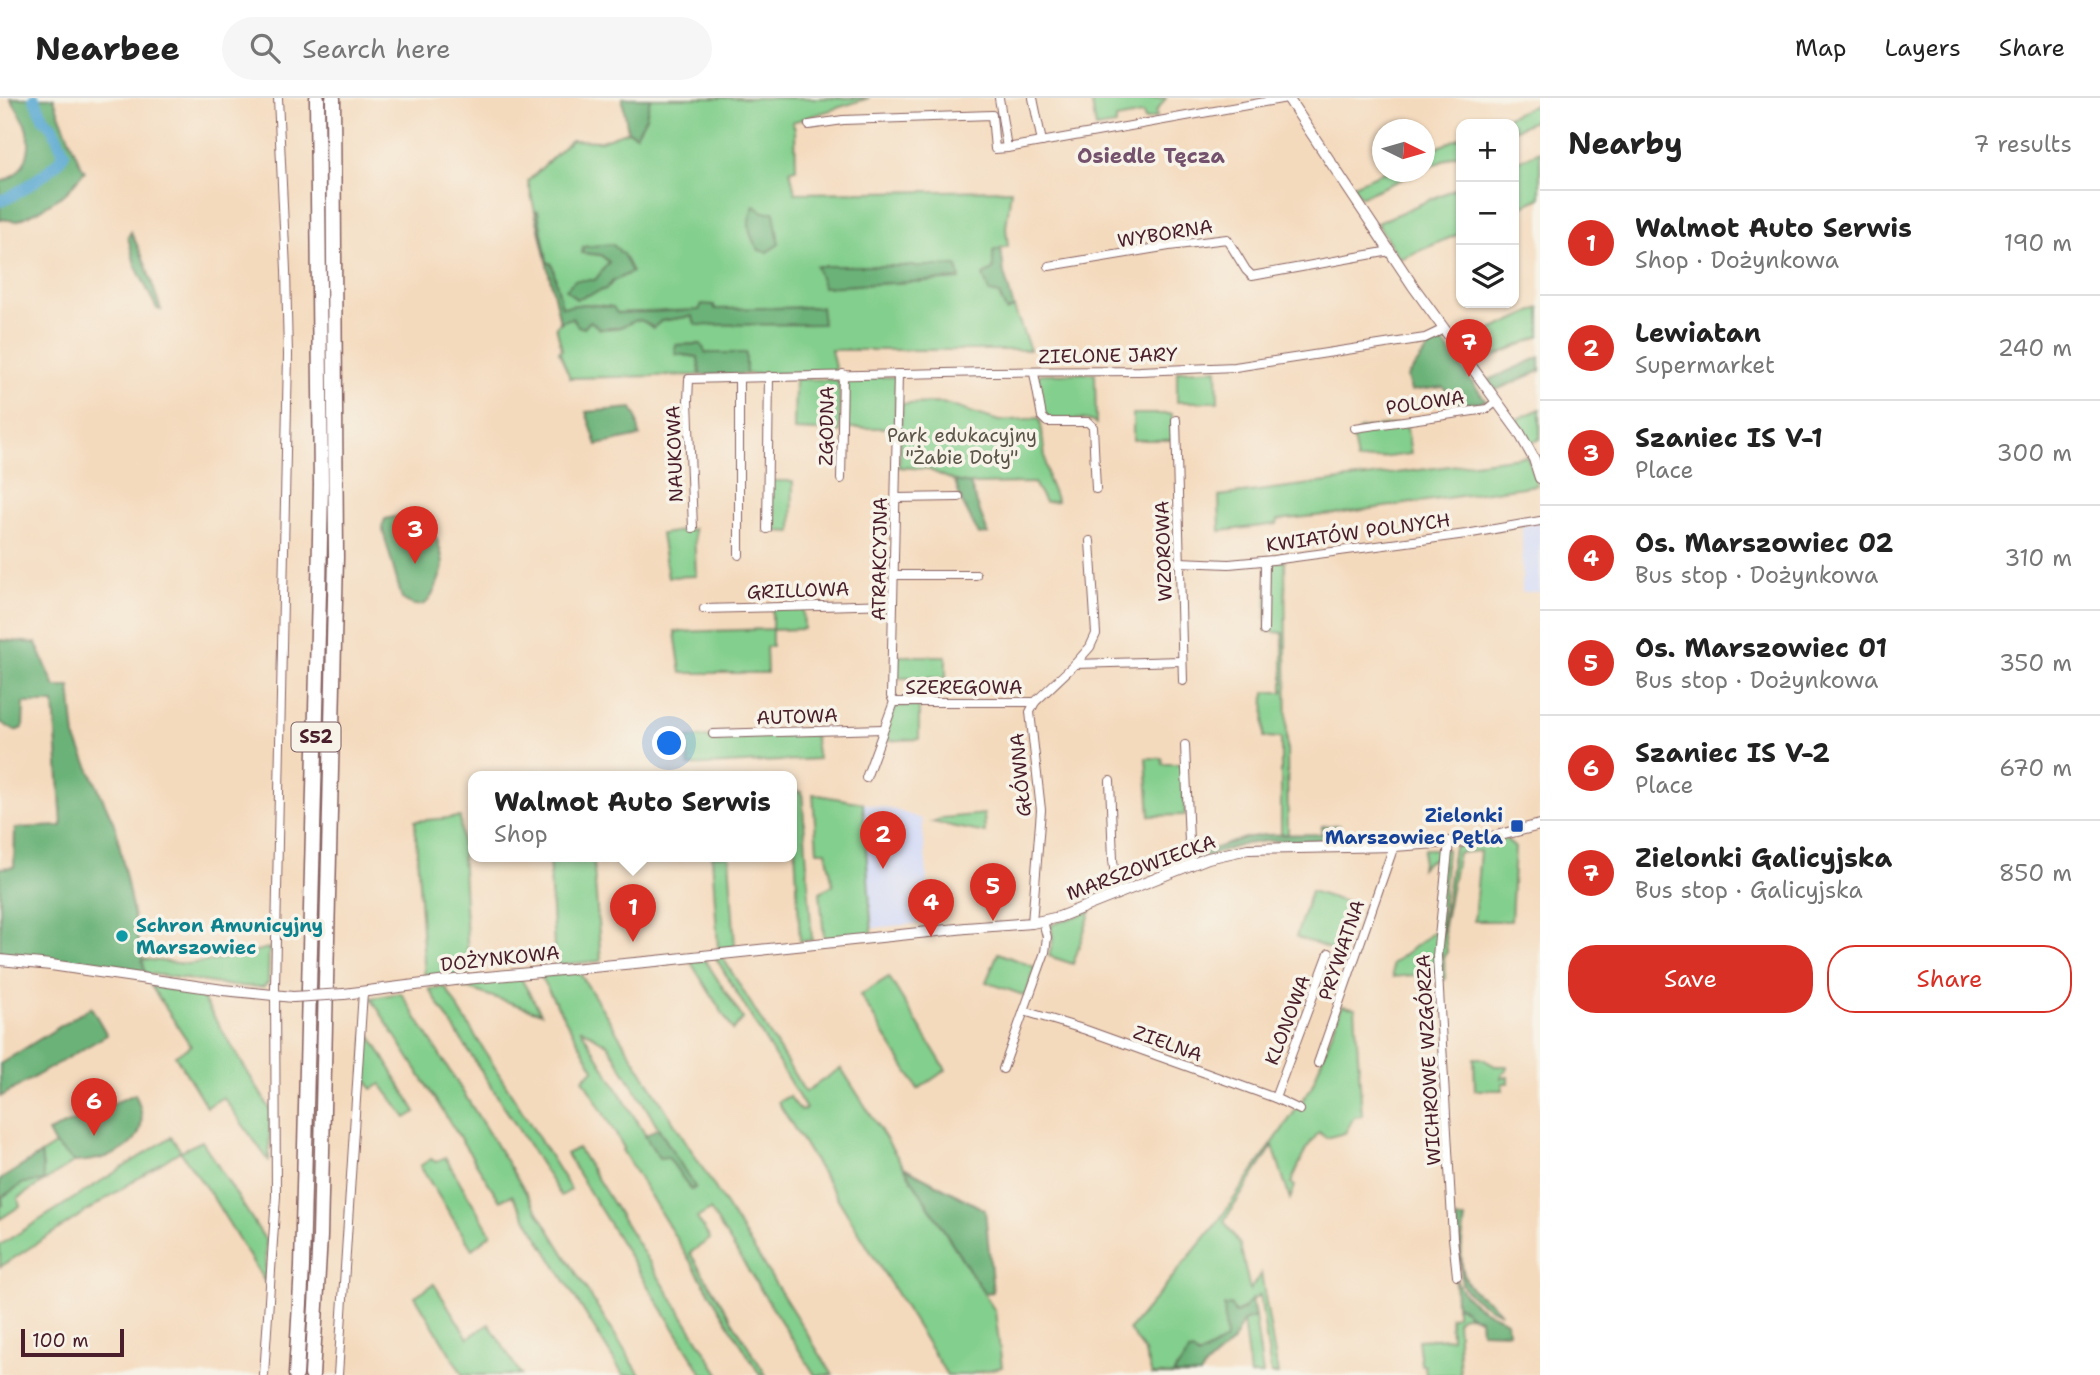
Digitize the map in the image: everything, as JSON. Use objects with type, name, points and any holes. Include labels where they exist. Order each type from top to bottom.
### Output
[{"type":"highway","name":"S52","points":[[296,1375],[303,1240],[320,551],[317,98]]},
{"type":"highway","name":"S52","points":[[312,1375],[320,1236],[336,570],[333,98]]},
{"type":"street","points":[[264,1375],[276,1196],[275,996],[288,355],[278,98]]},
{"type":"street","points":[[999,98],[1007,148]]},
{"type":"street","points":[[1033,98],[1042,142]]},
{"type":"street","points":[[809,125],[843,120],[992,115],[995,149],[1288,98],[1390,251],[1519,432],[1534,458],[1540,478]]},
{"type":"street","name":"WYBORNA","points":[[1049,266],[1227,239],[1252,276],[1390,251]]},
{"type":"street","name":"ZIELONE JARY","points":[[689,379],[1235,367],[1425,338],[1444,329]]},
{"type":"street","points":[[1034,373],[1042,417],[1047,422],[1088,422],[1093,427],[1096,489]]},
{"type":"street","name":"ZGODNA","points":[[841,479],[843,374]]},
{"type":"street","name":"ATRAKCYJNA","points":[[894,702],[891,696],[898,374]]},
{"type":"street","points":[[767,529],[769,376]]},
{"type":"street","points":[[739,378],[740,555]]},
{"type":"street","name":"NAUKOWA","points":[[689,379],[693,528]]},
{"type":"street","name":"POLOWA","points":[[1355,428],[1487,409],[1497,401]]},
{"type":"street","name":"WZOROWA","points":[[1176,420],[1183,681]]},
{"type":"street","points":[[896,498],[959,497]]},
{"type":"street","name":"KWIATÓW POLNYCH","points":[[1179,562],[1229,564],[1265,561],[1466,534],[1540,521]]},
{"type":"street","points":[[1035,702],[1075,664],[1090,647],[1096,634],[1090,541]]},
{"type":"street","points":[[1264,631],[1265,561]]},
{"type":"street","points":[[894,575],[976,575]]},
{"type":"street","name":"GRILLOWA","points":[[704,609],[893,604]]},
{"type":"street","points":[[1075,664],[1181,661]]},
{"type":"street","points":[[866,778],[894,702]]},
{"type":"street","name":"SZEREGOWA","points":[[894,702],[1035,702]]},
{"type":"street","name":"GŁÓWNA","points":[[1003,1069],[1045,952],[1047,937],[1038,922],[1041,810],[1030,712],[1035,702]]},
{"type":"street","name":"AUTOWA","points":[[713,734],[883,729]]},
{"type":"street","points":[[1185,745],[1190,866]]},
{"type":"street","points":[[1111,781],[1113,860],[1117,893]]},
{"type":"street","name":"MARSZOWIECKA","points":[[1005,925],[1038,922],[1208,858],[1248,849],[1449,842],[1480,839],[1540,825]]},
{"type":"street","name":"WICHROWE WZGÓRZA","points":[[1449,842],[1437,956],[1451,1216],[1457,1276]]},
{"type":"street","name":"PRYWATNA","points":[[1318,1063],[1394,846]]},
{"type":"street","name":"DOŻYNKOWA","points":[[0,960],[51,964],[275,996],[344,995],[467,978],[1005,925]]},
{"type":"street","name":"KLONOWA","points":[[1275,1098],[1329,953]]},
{"type":"street","points":[[338,1375],[363,992]]},
{"type":"street","name":"ZIELNA","points":[[1024,1011],[1086,1030],[1275,1098],[1300,1110]]},
{"type":"shaded area","points":[[1540,523],[1540,592],[1522,592],[1522,526]]},
{"type":"shaded area","points":[[863,803],[922,819],[931,922],[873,928]]},
{"type":"green space","points":[[10,98],[54,98],[85,171],[66,193],[17,221],[0,219],[0,182],[21,168],[29,145],[25,124]]},
{"type":"green space","points":[[622,98],[650,98],[646,117],[636,135],[628,131]]},
{"type":"green space","points":[[650,98],[869,98],[792,122],[795,129],[796,169],[790,170],[795,193],[1011,190],[1006,228],[1008,246],[993,251],[999,294],[1006,310],[1014,308],[1030,350],[831,350],[836,372],[746,374],[745,353],[706,353],[700,344],[676,345],[676,354],[698,357],[700,375],[570,378],[559,351],[562,350],[556,326],[566,319],[572,318],[578,326],[584,328],[590,321],[642,320],[653,328],[661,321],[692,316],[696,325],[820,307],[616,313],[612,307],[585,304],[562,307],[552,264],[547,262],[538,212],[535,212],[528,181],[571,140],[601,141],[628,131],[636,135],[646,117]],"holes":[[[583,253],[623,254],[631,272],[613,281],[606,289],[575,280],[595,280],[609,262],[601,255]],[[817,266],[956,266],[959,279],[824,287]]]},
{"type":"green space","points":[[1091,98],[1166,98],[1156,112],[1157,117],[1145,120],[1143,114],[1116,119],[1116,125],[1096,128]]},
{"type":"green space","points":[[1540,103],[1540,118],[1519,128],[1519,119],[1503,119]]},
{"type":"green space","points":[[1456,139],[1456,155],[1435,165],[1435,149]]},
{"type":"green space","points":[[1540,151],[1540,198],[1519,208],[1519,182],[1519,161]]},
{"type":"green space","points":[[1372,177],[1372,182],[1395,182],[1360,197],[1353,185]]},
{"type":"green space","points":[[1456,188],[1456,235],[1400,259],[1377,223]]},
{"type":"green space","points":[[754,206],[764,212],[774,212],[779,244],[767,252],[759,250],[751,234],[749,223]]},
{"type":"green space","points":[[538,211],[547,262],[552,264],[562,307],[585,304],[613,307],[617,313],[699,310],[702,304],[714,305],[715,309],[821,307],[823,324],[696,325],[692,316],[661,321],[653,328],[638,320],[621,327],[600,329],[590,321],[584,328],[578,326],[572,318],[560,322],[535,212]]},
{"type":"green space","points":[[131,232],[161,310],[157,309],[135,265],[128,237]]},
{"type":"green space","points":[[612,244],[623,254],[632,272],[613,281],[606,289],[576,299],[566,289],[575,280],[595,280],[609,262],[601,255],[582,253],[583,247]]},
{"type":"green space","points":[[1001,248],[1004,273],[1014,308],[1006,311],[999,294],[989,292],[983,275],[993,270],[993,251]]},
{"type":"green space","points":[[816,266],[957,266],[960,279],[823,287]]},
{"type":"green space","points":[[1540,308],[1540,336],[1475,365],[1460,344]]},
{"type":"green space","points":[[1438,336],[1486,401],[1459,404],[1443,387],[1411,391],[1407,377]]},
{"type":"green space","points":[[701,344],[706,353],[746,353],[746,374],[700,375],[698,357],[676,354],[675,345]]},
{"type":"green space","points":[[1540,357],[1540,371],[1496,390],[1488,380]]},
{"type":"green space","points":[[1217,369],[1218,402],[1177,402],[1177,371]]},
{"type":"green space","points":[[1095,373],[1096,424],[1084,420],[1056,420],[1043,415],[1038,376]]},
{"type":"green space","points":[[847,377],[896,377],[895,428],[846,428]]},
{"type":"green space","points":[[795,379],[837,380],[840,432],[794,430]]},
{"type":"green space","name":"Park edukacyjny \"Żabie Doły\"","points":[[942,403],[999,421],[1040,418],[1048,480],[1057,501],[1045,502],[1034,483],[970,484],[955,481],[927,469],[899,467],[902,404]]},
{"type":"green space","points":[[632,408],[640,436],[597,445],[586,412]]},
{"type":"green space","points":[[1540,409],[1540,439],[1531,443],[1515,420]]},
{"type":"green space","points":[[1133,414],[1172,414],[1172,440],[1133,440]]},
{"type":"green space","points":[[1406,423],[1411,454],[1357,461],[1353,438],[1360,429]]},
{"type":"green space","points":[[1527,456],[1537,485],[1278,520],[1277,524],[1220,531],[1219,496]]},
{"type":"green space","points":[[770,481],[793,481],[792,532],[772,531]]},
{"type":"green space","points":[[955,481],[970,484],[988,534],[979,535],[961,500]]},
{"type":"green space","points":[[402,515],[436,537],[442,555],[442,569],[435,589],[429,600],[421,605],[402,599],[382,527],[385,519]]},
{"type":"green space","points":[[694,529],[696,576],[668,577],[661,534]]},
{"type":"green space","points":[[1285,561],[1288,834],[1281,834],[1281,738],[1264,737],[1265,692],[1283,692],[1283,633],[1266,631],[1268,563]]},
{"type":"green space","points":[[803,607],[804,629],[772,630],[772,647],[766,647],[767,673],[681,673],[675,632],[772,629],[772,608]]},
{"type":"green space","points":[[0,640],[36,643],[55,687],[70,687],[75,737],[116,828],[145,973],[0,955],[0,868],[14,867],[15,828],[62,826],[54,703],[24,703],[23,728],[15,731],[0,722]]},
{"type":"green space","points":[[894,656],[946,656],[946,678],[894,678]]},
{"type":"green space","points":[[895,706],[919,706],[919,739],[882,741]]},
{"type":"green space","points":[[814,734],[818,759],[689,766],[686,738]]},
{"type":"green space","points":[[1146,758],[1162,758],[1163,764],[1182,764],[1185,815],[1150,816]]},
{"type":"green space","points":[[797,792],[802,792],[812,940],[800,941],[796,862]]},
{"type":"green space","points":[[813,794],[863,803],[872,934],[824,939],[820,892],[833,885],[826,851],[817,851]]},
{"type":"green space","points":[[984,814],[985,833],[932,822],[943,818]]},
{"type":"green space","points":[[460,817],[469,974],[425,978],[415,821]]},
{"type":"green space","points":[[1339,825],[1338,840],[1266,841],[1245,844],[1196,859],[1193,856],[1244,838],[1321,834],[1322,826]]},
{"type":"green space","points":[[1506,839],[1515,848],[1511,921],[1474,921],[1480,851],[1458,853],[1444,926],[1447,952],[1444,956],[1445,980],[1442,980],[1440,944],[1454,847]]},
{"type":"green space","points":[[1424,849],[1447,849],[1437,973],[1393,977],[1392,964],[1436,930],[1434,919],[1441,862],[1438,857],[1421,868]]},
{"type":"green space","points":[[549,862],[593,862],[601,961],[555,965]]},
{"type":"green space","points":[[712,862],[729,862],[735,947],[718,948]]},
{"type":"green space","points":[[1311,891],[1349,903],[1333,950],[1296,937]]},
{"type":"green space","points":[[1091,911],[1073,964],[1049,956],[1053,940],[1051,925]]},
{"type":"green space","points":[[269,948],[268,983],[263,987],[233,986],[145,973],[142,959],[186,964],[213,961]]},
{"type":"green space","points":[[998,953],[1035,967],[1026,996],[986,982]]},
{"type":"green space","points":[[716,958],[723,958],[805,1092],[841,1068],[995,1311],[1002,1367],[967,1375],[947,1375],[778,1102],[789,1096],[801,1111],[806,1109]]},
{"type":"green space","points":[[705,960],[743,1019],[733,1030],[690,961]]},
{"type":"green space","points":[[579,972],[833,1375],[815,1375],[710,1210],[697,1218],[710,1239],[690,1253],[766,1375],[760,1375],[622,1150],[624,1148],[583,1079],[594,1069],[540,976]],"holes":[[[580,1028],[608,1045],[695,1188],[691,1190],[668,1157],[659,1157]]]},
{"type":"green space","points":[[520,977],[541,1013],[460,986]]},
{"type":"green space","points":[[889,977],[946,1070],[918,1089],[860,995]]},
{"type":"green space","points":[[151,986],[200,994],[270,1109],[269,1161],[223,1097],[207,1107],[175,1055],[191,1046]]},
{"type":"green space","points":[[445,987],[571,1190],[561,1196],[429,989]]},
{"type":"green space","points":[[401,993],[640,1375],[623,1375],[512,1195],[500,1201],[371,998]]},
{"type":"green space","points":[[1342,1006],[1355,1008],[1362,1116],[1354,1117],[1345,1133],[1326,1138],[1319,1132],[1306,1149],[1291,1183],[1295,1186],[1290,1199],[1273,1146],[1224,1221],[1240,1245],[1250,1290],[1261,1273],[1278,1374],[1271,1373],[1260,1295],[1235,1313],[1226,1340],[1176,1369],[1173,1375],[1152,1375],[1144,1350],[1129,1330],[1217,1223],[1311,1088]]},
{"type":"green space","points":[[91,1007],[107,1035],[0,1097],[0,1064]]},
{"type":"green space","points":[[366,1028],[416,1112],[406,1118],[381,1084],[372,1089],[362,1073]]},
{"type":"green space","points":[[1474,1058],[1481,1058],[1495,1066],[1507,1066],[1501,1078],[1508,1077],[1508,1083],[1502,1083],[1503,1090],[1475,1090]]},
{"type":"green space","points":[[135,1094],[141,1111],[141,1125],[137,1136],[118,1152],[75,1162],[55,1145],[48,1132]]},
{"type":"green space","points":[[658,1128],[695,1187],[691,1190],[668,1157],[659,1158],[645,1136]]},
{"type":"green space","points":[[171,1137],[181,1151],[202,1141],[266,1241],[265,1282],[214,1199],[180,1151],[0,1267],[0,1245]]},
{"type":"green space","points":[[55,1145],[75,1162],[18,1198],[20,1206],[0,1219],[1,1198],[43,1168],[41,1154]]},
{"type":"green space","points":[[578,1148],[720,1375],[703,1375],[566,1154]]},
{"type":"green space","points":[[41,1154],[44,1181],[24,1183],[2,1197],[3,1205],[0,1206],[0,1180]]},
{"type":"green space","points":[[445,1157],[491,1234],[472,1249],[420,1166],[431,1159],[436,1162]]},
{"type":"green space","points":[[904,1167],[985,1210],[993,1292],[984,1293]]},
{"type":"green space","points":[[1456,1219],[1465,1219],[1461,1255],[1467,1282],[1501,1313],[1479,1302],[1462,1284]]},
{"type":"green space","points":[[1455,1277],[1469,1299],[1507,1321],[1508,1332],[1481,1331],[1480,1319],[1456,1304]]},
{"type":"green space","points":[[434,1284],[468,1338],[489,1324],[521,1375],[463,1375],[415,1296]]},
{"type":"green space","points":[[1252,1299],[1255,1317],[1243,1321],[1232,1343],[1206,1366],[1200,1375],[1173,1375],[1189,1352],[1193,1351],[1198,1357],[1226,1340],[1224,1306],[1231,1305],[1235,1313],[1241,1311]]},
{"type":"green space","points":[[1456,1304],[1470,1315],[1457,1321],[1460,1375],[1426,1375],[1425,1366],[1421,1364],[1418,1340],[1451,1338],[1450,1317],[1456,1316]]},
{"type":"green space","points":[[1255,1317],[1263,1375],[1250,1375],[1243,1321]]},
{"type":"waterway","points":[[0,201],[36,180],[54,166],[64,153],[34,98]]},
{"type":"place","name":"Zielonki Galicyjska","points":[[1469,377]]},
{"type":"place","name":"Szaniec IS V-1","points":[[415,564]]},
{"type":"place","name":"Zielonki Marszowiec Pętla","points":[[1517,826]]},
{"type":"place","name":"Lewiatan","points":[[883,869]]},
{"type":"place","name":"Os. Marszowiec 01","points":[[993,921]]},
{"type":"place","name":"Schron Amunicyjny Marszowiec","points":[[122,936]]},
{"type":"place","name":"Os. Marszowiec 02","points":[[931,937]]},
{"type":"place","name":"Walmot Auto Serwis","points":[[633,942]]},
{"type":"place","name":"Szaniec IS V-2","points":[[94,1136]]},
{"type":"district","name":"Osiedle Tęcza","points":[[1151,156]]}]
